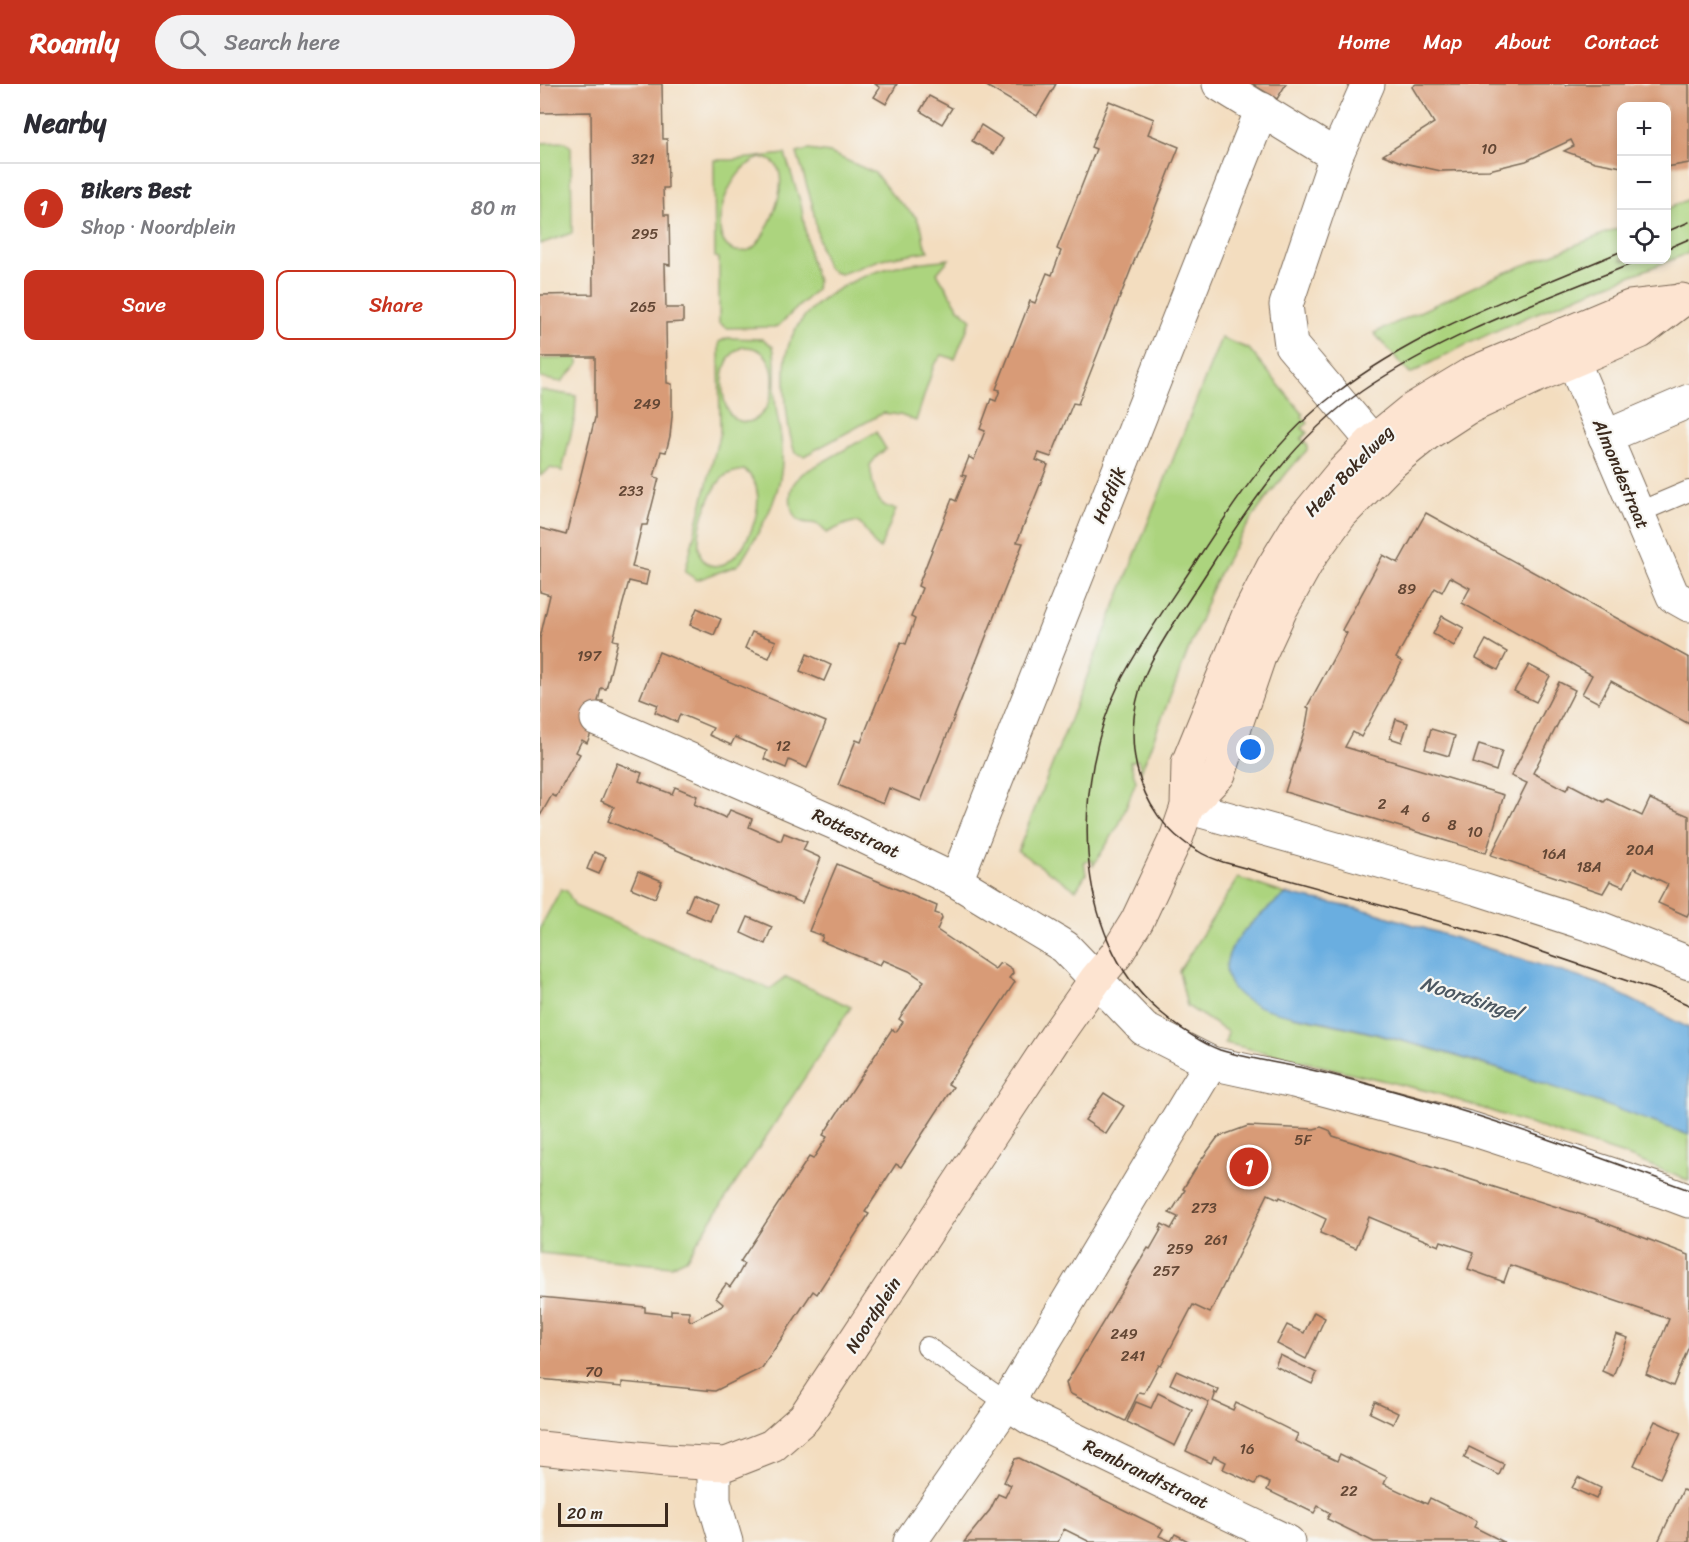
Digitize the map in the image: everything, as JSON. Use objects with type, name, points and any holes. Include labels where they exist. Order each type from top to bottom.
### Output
[{"type":"street","points":[[1219,84],[1336,156]]},
{"type":"street","points":[[1368,84],[1336,156],[1286,305],[1291,345],[1381,453]]},
{"type":"street","name":"Hofdijk","points":[[956,881],[1262,109]]},
{"type":"street","name":"Heer Bokelweg","points":[[1096,979],[1116,955],[1137,921],[1176,836],[1187,807],[1188,763],[1249,614],[1273,567],[1298,526],[1340,475],[1381,453],[1410,411],[1473,373],[1568,347],[1630,307],[1685,299]]},
{"type":"street","name":"Almondestraat","points":[[1568,347],[1637,513],[1681,601]]},
{"type":"street","points":[[1605,437],[1689,401]]},
{"type":"street","name":"Rottestraat","points":[[597,719],[844,827],[956,881],[1065,947],[1096,979]]},
{"type":"street","points":[[1187,807],[1479,889],[1600,928],[1689,963]]},
{"type":"street","points":[[1096,979],[1144,1029],[1211,1063],[1294,1081],[1472,1130],[1689,1201]]},
{"type":"street","name":"Noordplein","points":[[540,1448],[666,1461],[726,1464],[772,1446],[789,1434],[804,1418],[1096,979]]},
{"type":"street","points":[[910,1542],[1007,1403],[1211,1063]]},
{"type":"street","name":"Rembrandtstraat","points":[[1007,1403],[1030,1418],[1288,1542]]},
{"type":"street","points":[[714,1464],[714,1501],[726,1542]]},
{"type":"lane","points":[[1637,513],[1689,491]]},
{"type":"lane","points":[[927,1347],[1007,1403]]},
{"type":"green space","points":[[565,142],[571,147],[572,233],[540,244],[540,143]]},
{"type":"green space","points":[[808,150],[830,153],[875,173],[893,196],[916,217],[922,229],[924,243],[929,251],[882,259],[841,274],[827,267],[820,248],[812,203],[797,153]]},
{"type":"green space","points":[[785,154],[801,204],[810,258],[817,281],[816,290],[778,326],[727,328],[719,323],[719,258],[715,257],[714,160]],"holes":[[[761,158],[773,162],[779,171],[781,183],[774,213],[761,239],[754,247],[745,251],[736,251],[726,245],[721,234],[720,220],[729,189],[749,164]]]},
{"type":"green space","points":[[1689,199],[1689,253],[1671,260],[1671,210],[1671,207]]},
{"type":"green space","points":[[1617,229],[1617,264],[1660,264],[1512,323],[1410,374],[1374,333],[1499,275]]},
{"type":"green space","points":[[949,259],[937,273],[958,307],[971,319],[955,359],[942,355],[934,365],[916,421],[900,415],[883,413],[804,456],[795,453],[787,413],[785,364],[791,339],[807,313],[832,293],[875,272],[904,265]]},
{"type":"green space","points":[[727,338],[763,339],[773,347],[775,398],[782,464],[771,508],[741,562],[736,566],[697,580],[685,572],[720,432],[719,342]],"holes":[[[743,347],[758,350],[768,359],[773,372],[773,387],[769,402],[762,414],[752,421],[740,421],[732,417],[724,396],[725,367],[729,358]],[[744,470],[754,481],[758,495],[757,512],[752,529],[744,545],[734,557],[722,565],[710,565],[703,559],[699,549],[699,535],[707,506],[719,482],[726,475]]]},
{"type":"green space","points":[[1221,338],[1249,349],[1303,414],[1302,417],[1308,423],[1302,428],[1307,433],[1301,439],[1307,444],[1307,450],[1263,502],[1227,558],[1207,599],[1141,771],[1138,760],[1130,762],[1136,781],[1119,825],[1093,866],[1092,860],[1084,862],[1086,874],[1076,890],[1018,851]]},
{"type":"green space","points":[[578,358],[578,365],[561,382],[540,378],[540,359]]},
{"type":"green space","points":[[540,390],[576,396],[575,417],[562,471],[551,468],[540,476]]},
{"type":"green space","points":[[876,432],[886,449],[870,465],[873,487],[883,504],[896,509],[880,549],[858,523],[847,524],[826,533],[816,524],[796,518],[792,510],[791,494],[793,485],[799,477]]},
{"type":"green space","points":[[1238,878],[1286,894],[1248,926],[1292,1016],[1443,1052],[1591,1100],[1689,1135],[1689,1181],[1627,1156],[1436,1093],[1225,1043],[1228,1032],[1187,1006],[1179,971]]},
{"type":"green space","points":[[561,889],[567,891],[575,906],[770,989],[786,977],[851,1007],[686,1259],[671,1266],[540,1253],[540,928]]},
{"type":"water","name":"Noordsingel","points":[[1286,894],[1370,911],[1600,984],[1689,1028],[1689,1135],[1451,1054],[1272,1011],[1250,1002],[1233,989],[1228,979],[1226,967],[1229,954],[1244,931]]},
{"type":"building","points":[[540,84],[662,84],[663,139],[667,139],[668,188],[663,188],[664,215],[669,215],[670,265],[665,264],[666,308],[683,308],[683,322],[666,323],[667,383],[672,384],[670,436],[666,452],[661,451],[654,477],[659,478],[647,525],[642,525],[632,567],[649,571],[646,585],[629,581],[613,640],[618,641],[606,689],[601,688],[598,701],[603,701],[597,719],[587,743],[582,740],[576,752],[580,754],[556,797],[552,795],[540,816],[540,638],[550,595],[540,592],[540,528],[566,535],[595,418],[595,357],[540,357],[540,295],[593,294],[591,112],[540,113]]},
{"type":"building","points":[[875,84],[897,84],[886,104],[874,97],[880,88]]},
{"type":"building","points":[[983,84],[1056,84],[1037,116]]},
{"type":"building","points":[[1252,84],[1286,84],[1277,99]]},
{"type":"building","points":[[1416,84],[1564,84],[1566,86],[1569,84],[1689,84],[1689,163],[1671,166],[1671,102],[1617,102],[1617,166],[1595,162],[1564,151],[1574,146],[1571,140],[1526,161],[1489,170],[1441,171],[1404,163],[1383,155],[1434,123],[1412,87]]},
{"type":"building","points":[[929,96],[952,108],[942,124],[920,111]]},
{"type":"building","points":[[1109,101],[1154,119],[1148,134],[1179,147],[1078,404],[1073,403],[1051,457],[1039,453],[1036,460],[1048,465],[1017,542],[1023,543],[921,801],[889,788],[883,804],[838,785],[856,740],[861,742],[901,642],[906,644],[915,619],[911,617],[922,588],[918,586],[952,499],[956,501],[966,476],[962,475],[969,457],[974,460],[985,431],[980,429],[991,399],[996,401],[1000,390],[996,389],[1030,301],[1035,303],[1047,273],[1052,275],[1061,251],[1057,249],[1096,149],[1091,147]]},
{"type":"building","points":[[981,125],[1003,139],[994,154],[972,141]]},
{"type":"building","points":[[1426,513],[1689,658],[1689,724],[1611,681],[1599,703],[1582,694],[1592,675],[1462,603],[1470,588],[1450,577],[1442,592],[1435,588],[1396,658],[1402,662],[1361,737],[1353,732],[1345,747],[1504,795],[1486,853],[1285,792],[1306,725],[1309,708],[1307,707],[1347,633],[1342,630],[1383,555],[1398,563]]},
{"type":"building","points":[[697,608],[721,619],[714,635],[690,625]]},
{"type":"building","points":[[1442,616],[1464,628],[1454,646],[1433,634]]},
{"type":"building","points":[[752,632],[776,641],[769,658],[745,648]]},
{"type":"building","points":[[1486,640],[1507,652],[1498,670],[1476,658]]},
{"type":"building","points":[[659,652],[826,722],[807,768],[789,760],[786,768],[764,759],[767,751],[735,737],[731,745],[709,735],[713,728],[680,714],[677,722],[655,712],[658,705],[640,698]]},
{"type":"building","points":[[807,654],[831,665],[824,681],[800,671]]},
{"type":"building","points":[[1529,665],[1550,676],[1536,702],[1514,691]]},
{"type":"building","points":[[1559,682],[1575,690],[1533,773],[1566,790],[1570,784],[1604,802],[1607,799],[1642,816],[1650,799],[1689,816],[1689,912],[1687,916],[1658,903],[1668,884],[1634,868],[1624,887],[1610,881],[1603,893],[1491,855],[1527,783],[1511,776]]},
{"type":"building","points":[[1396,719],[1408,723],[1402,742],[1390,738]]},
{"type":"building","points":[[1431,729],[1455,736],[1449,756],[1425,749]]},
{"type":"building","points":[[1479,744],[1502,751],[1496,771],[1473,763]]},
{"type":"building","points":[[617,763],[642,773],[639,781],[672,794],[675,787],[697,796],[694,804],[726,818],[730,810],[752,819],[749,827],[781,841],[784,833],[807,842],[803,850],[821,858],[802,903],[608,821],[614,807],[601,801]]},
{"type":"building","points":[[594,852],[606,857],[599,874],[587,869]]},
{"type":"building","points":[[837,864],[937,906],[935,913],[941,915],[942,918],[937,930],[995,969],[1003,963],[1012,969],[1013,973],[1009,978],[1015,982],[948,1084],[953,1087],[901,1167],[896,1164],[865,1212],[869,1214],[817,1294],[813,1291],[762,1368],[715,1391],[622,1382],[622,1387],[540,1379],[540,1297],[645,1307],[645,1312],[671,1315],[671,1310],[689,1311],[689,1320],[692,1321],[722,1306],[723,1304],[716,1298],[726,1284],[730,1287],[744,1264],[740,1262],[809,1157],[813,1159],[827,1137],[823,1135],[892,1029],[896,1032],[903,1022],[899,1019],[924,981],[909,971],[883,960],[880,965],[821,941],[823,936],[809,931]]},
{"type":"building","points":[[638,871],[662,881],[655,898],[631,888]]},
{"type":"building","points":[[693,894],[717,904],[710,921],[686,911]]},
{"type":"building","points":[[748,917],[772,927],[765,944],[741,933]]},
{"type":"building","points":[[1104,1093],[1124,1106],[1106,1134],[1085,1120]]},
{"type":"building","points":[[1248,1126],[1314,1129],[1321,1127],[1329,1130],[1333,1136],[1595,1219],[1689,1255],[1689,1346],[1673,1386],[1646,1374],[1669,1319],[1510,1265],[1504,1282],[1468,1269],[1474,1252],[1441,1241],[1439,1246],[1369,1217],[1356,1248],[1320,1233],[1326,1219],[1280,1197],[1279,1199],[1268,1194],[1210,1313],[1193,1305],[1161,1366],[1159,1365],[1144,1393],[1139,1392],[1125,1421],[1069,1393],[1066,1383],[1148,1248],[1150,1249],[1162,1228],[1160,1227],[1162,1224],[1171,1229],[1178,1217],[1169,1213],[1185,1190],[1183,1189],[1199,1163],[1218,1137]]},
{"type":"building","points":[[1314,1312],[1325,1318],[1306,1359],[1277,1344],[1287,1325],[1304,1333]]},
{"type":"building","points":[[1616,1334],[1628,1338],[1613,1376],[1602,1371]]},
{"type":"building","points":[[1280,1355],[1317,1373],[1312,1384],[1275,1366]]},
{"type":"building","points":[[1176,1371],[1219,1390],[1217,1394],[1214,1392],[1213,1401],[1233,1410],[1236,1403],[1298,1434],[1295,1441],[1337,1461],[1340,1454],[1387,1477],[1384,1484],[1427,1504],[1430,1498],[1477,1521],[1474,1527],[1504,1542],[1374,1542],[1327,1519],[1330,1513],[1318,1506],[1314,1513],[1267,1490],[1270,1483],[1259,1478],[1255,1484],[1223,1469],[1226,1462],[1214,1456],[1211,1463],[1186,1451],[1209,1402],[1170,1384]]},
{"type":"building","points":[[1158,1393],[1192,1410],[1175,1446],[1127,1422],[1136,1402],[1151,1408]]},
{"type":"building","points":[[1375,1402],[1398,1413],[1393,1424],[1370,1413]]},
{"type":"building","points":[[1655,1421],[1681,1433],[1660,1478],[1634,1465]]},
{"type":"building","points":[[1469,1447],[1504,1464],[1499,1475],[1464,1458]]},
{"type":"building","points":[[1019,1458],[1163,1529],[1159,1536],[1171,1541],[1175,1534],[1190,1542],[1090,1542],[1064,1529],[1058,1542],[964,1542],[990,1510],[998,1494],[1005,1497],[1011,1485],[1004,1482],[1015,1459]]},
{"type":"building","points":[[1578,1477],[1601,1488],[1596,1499],[1572,1488]]},
{"type":"building","points":[[1683,1490],[1689,1492],[1689,1542],[1658,1542]]},
{"type":"tram line","points":[[1671,230],[1689,222]]},
{"type":"tram line","points":[[1671,247],[1689,239]]},
{"type":"tram line","points":[[1617,253],[1511,297],[1402,350],[1335,394],[1293,431],[1274,452],[1224,519],[1120,682],[1104,721],[1093,764],[1088,809],[1088,855],[1095,900],[1109,942],[1130,979],[1159,1011],[1204,1043],[1230,1053],[1328,1074],[1450,1107],[1689,1190]]},
{"type":"tram line","points":[[1631,264],[1498,318],[1428,352],[1394,370],[1362,391],[1316,429],[1295,450],[1257,497],[1163,641],[1140,689],[1134,715],[1133,742],[1137,768],[1145,793],[1158,816],[1176,835],[1207,856],[1507,940],[1660,992],[1689,1005]]},
{"type":"place","name":"Bikers Best","points":[[1249,1167]]}]
